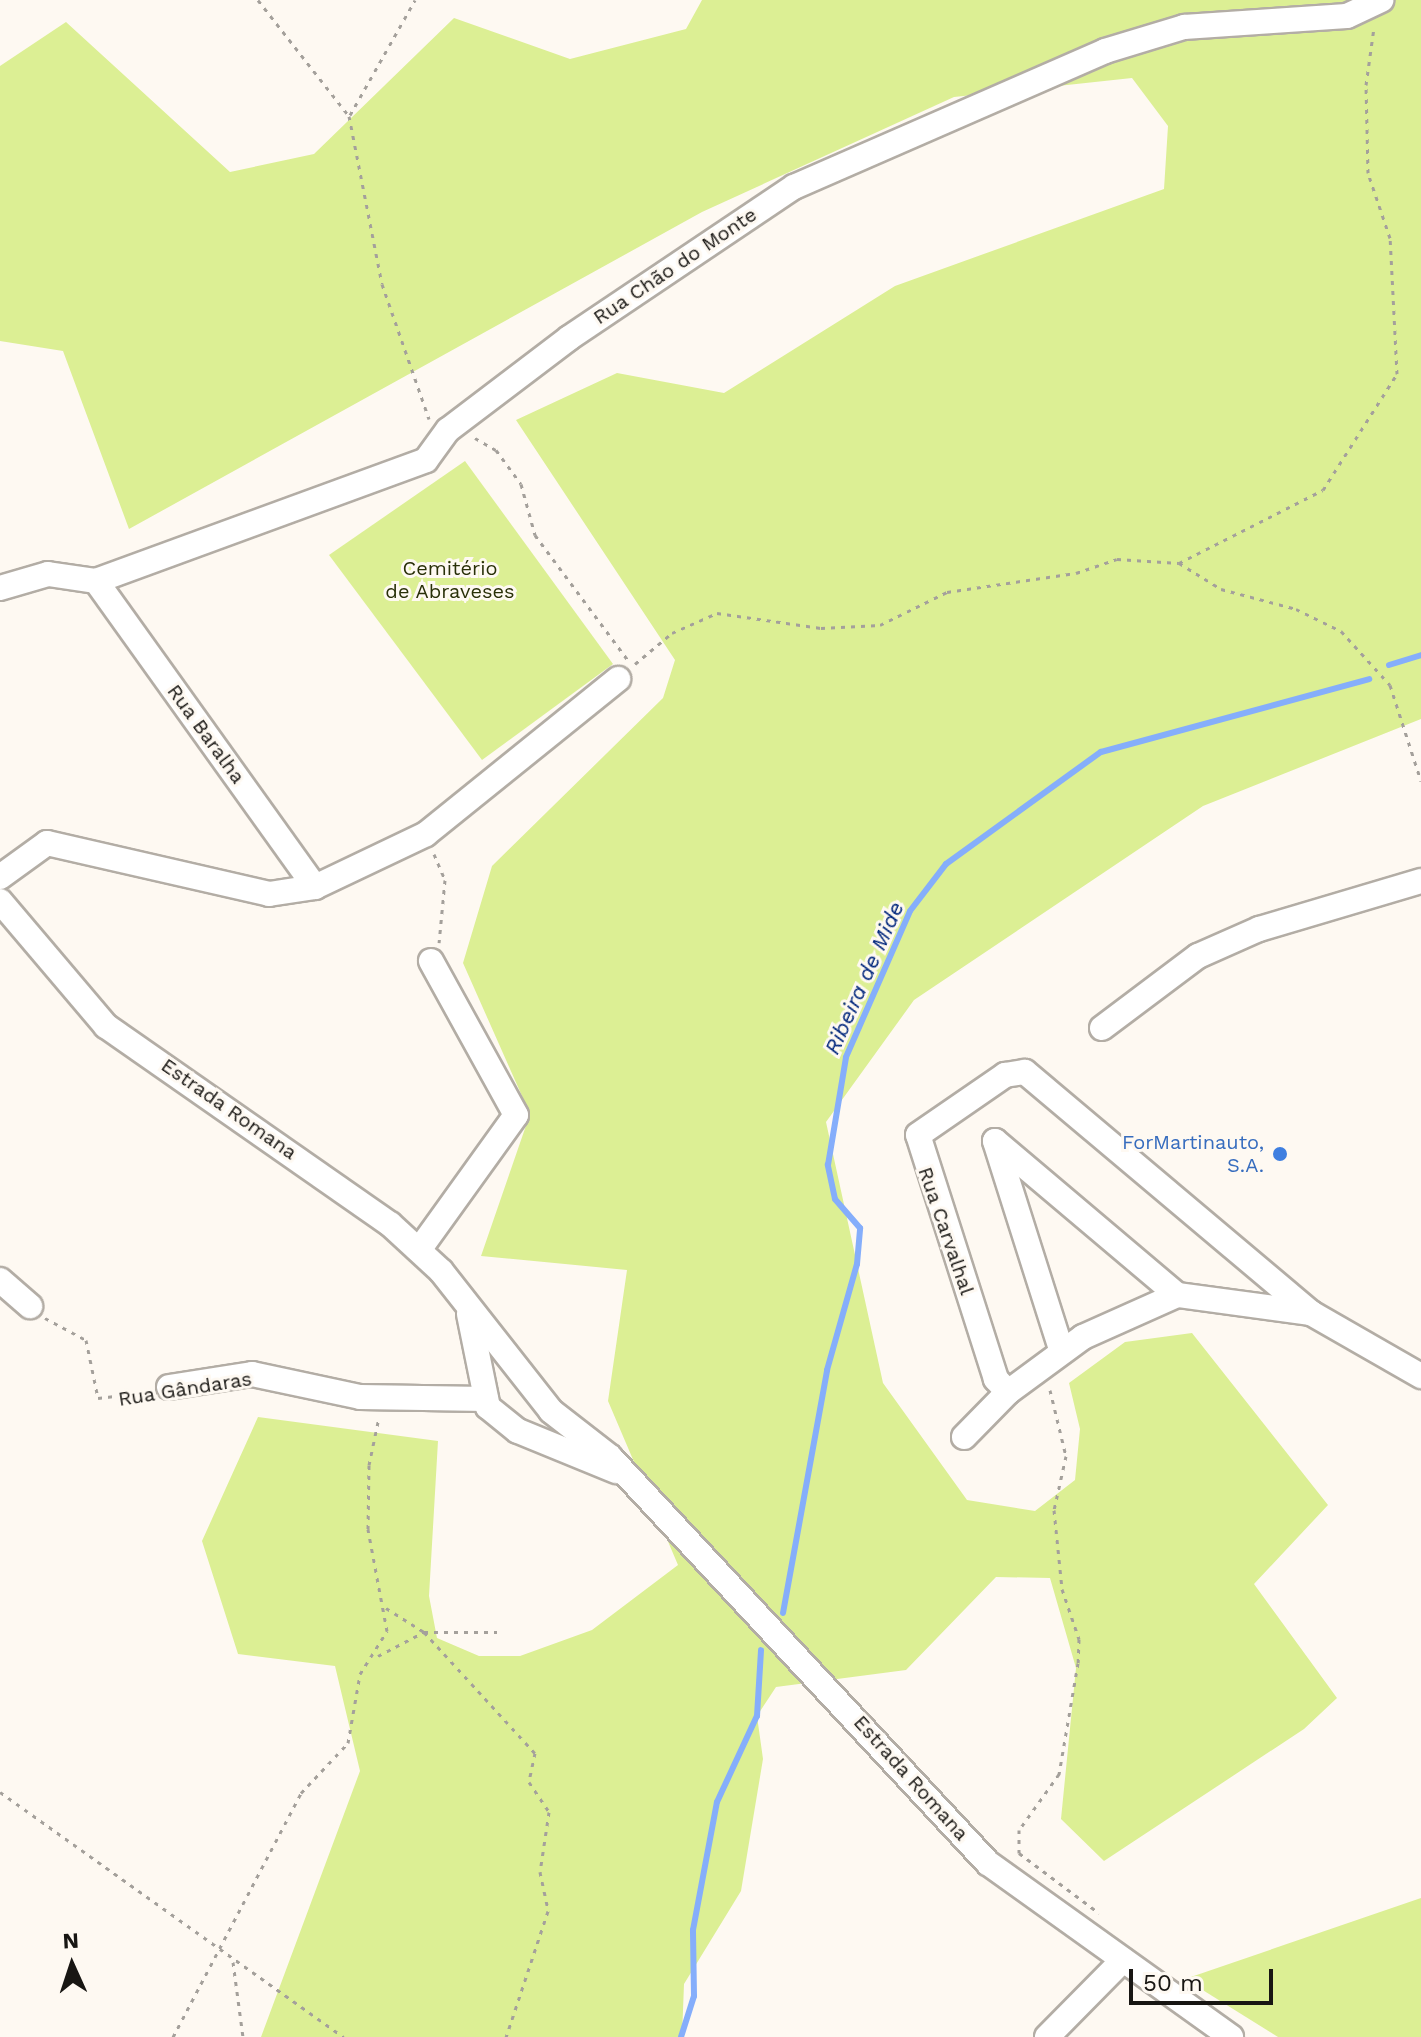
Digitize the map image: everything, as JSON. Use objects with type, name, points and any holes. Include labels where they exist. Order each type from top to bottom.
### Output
[{"type":"street","name":"Rua Chão do Monte","points":[[0,588],[48,574],[96,581],[426,460],[461,419],[794,187],[1105,51],[1184,27],[1379,4]]},
{"type":"street","name":"Rua Baralha","points":[[96,581],[315,887]]},
{"type":"street","points":[[0,877],[47,843],[269,894],[315,887],[426,834],[625,672]]},
{"type":"street","points":[[1102,1028],[1198,956],[1259,929],[1421,881]]},
{"type":"street","name":"Estrada Romana","points":[[0,901],[106,1026],[419,1250],[551,1411],[629,1477],[988,1863],[1231,2037]]},
{"type":"street","points":[[419,1250],[516,1115],[431,961]]},
{"type":"street","name":"Rua Carvalhal","points":[[1008,1392],[996,1379],[918,1135],[1005,1075],[1025,1072],[1311,1313]]},
{"type":"street","points":[[1053,1358],[995,1141],[1177,1295],[1311,1313],[1421,1376]]},
{"type":"street","points":[[0,1280],[30,1306]]},
{"type":"street","points":[[964,1437],[1008,1392],[1053,1358],[1177,1295]]},
{"type":"street","name":"Estrada Romana","points":[[468,1308],[486,1399],[518,1431],[629,1477]]},
{"type":"street","name":"Rua Gândaras","points":[[169,1387],[252,1374],[381,1397],[486,1399]]},
{"type":"street","points":[[1047,2037],[1123,1960]]},
{"type":"path","points":[[258,0],[349,116],[382,284],[438,445]]},
{"type":"path","points":[[349,116],[415,0]]},
{"type":"path","points":[[1179,563],[1323,490],[1397,374],[1390,238],[1368,173],[1366,85],[1379,4]]},
{"type":"path","points":[[461,419],[521,484],[535,535],[625,672],[672,633],[717,613],[821,628],[880,625],[977,585],[1076,573],[1117,559],[1179,563],[1221,589],[1341,631],[1390,685],[1421,781]]},
{"type":"path","points":[[426,834],[445,880],[443,934],[431,961]]},
{"type":"path","name":"Rua Gândaras","points":[[30,1306],[86,1340],[98,1398],[169,1387]]},
{"type":"path","points":[[1053,1358],[1066,1456],[1054,1510],[1078,1663],[1059,1774],[1019,1830],[1019,1853],[1106,1920]]},
{"type":"path","points":[[375,1658],[387,1631],[386,1608],[372,1558],[366,1489],[381,1397]]},
{"type":"path","points":[[386,1608],[424,1632],[468,1687],[499,1708],[530,1743],[529,1782],[549,1812],[540,1872],[546,1927],[506,2037]]},
{"type":"path","points":[[173,2037],[220,1954],[301,1793],[348,1743],[360,1674],[375,1658],[424,1632],[497,1632]]},
{"type":"path","points":[[0,1792],[220,1954],[343,2037]]},
{"type":"path","points":[[233,1962],[243,2037]]},
{"type":"green space","points":[[702,0],[1421,0],[1421,719],[1203,806],[914,1000],[826,1122],[883,1383],[967,1500],[1035,1511],[1075,1480],[1080,1429],[1069,1383],[1125,1342],[1192,1333],[1328,1505],[1254,1584],[1337,1698],[1304,1729],[1104,1861],[1061,1819],[1076,1668],[1050,1578],[996,1577],[906,1670],[776,1687],[757,1716],[763,1759],[741,1891],[684,1984],[682,2037],[261,2037],[360,1771],[335,1666],[238,1654],[202,1541],[258,1417],[438,1441],[429,1596],[437,1638],[479,1656],[520,1656],[592,1630],[678,1565],[608,1401],[627,1270],[481,1256],[530,1114],[463,963],[492,866],[663,698],[675,660],[516,420],[617,373],[724,393],[895,286],[1164,189],[1168,126],[1132,78],[954,97],[702,212],[129,529],[63,351],[0,341],[0,66],[66,22],[230,172],[314,154],[454,18],[570,59],[686,29]]},
{"type":"green space","name":"Cemitério de Abraveses","points":[[465,461],[613,664],[482,760],[329,555]]},
{"type":"green space","points":[[1421,1898],[1421,2037],[1278,2037],[1185,1979]]},
{"type":"waterway","name":"Ribeira de Mide","points":[[1389,665],[1421,655]]},
{"type":"waterway","name":"Ribeira de Mide","points":[[783,1613],[827,1370],[857,1264],[860,1228],[835,1199],[828,1165],[846,1057],[910,911],[946,864],[1101,752],[1369,679]]},
{"type":"waterway","name":"Ribeira de Mide","points":[[681,2037],[694,1996],[693,1930],[717,1802],[757,1716],[761,1650]]},
{"type":"place","name":"ForMartinauto, S.A.","points":[[1280,1154]]}]
